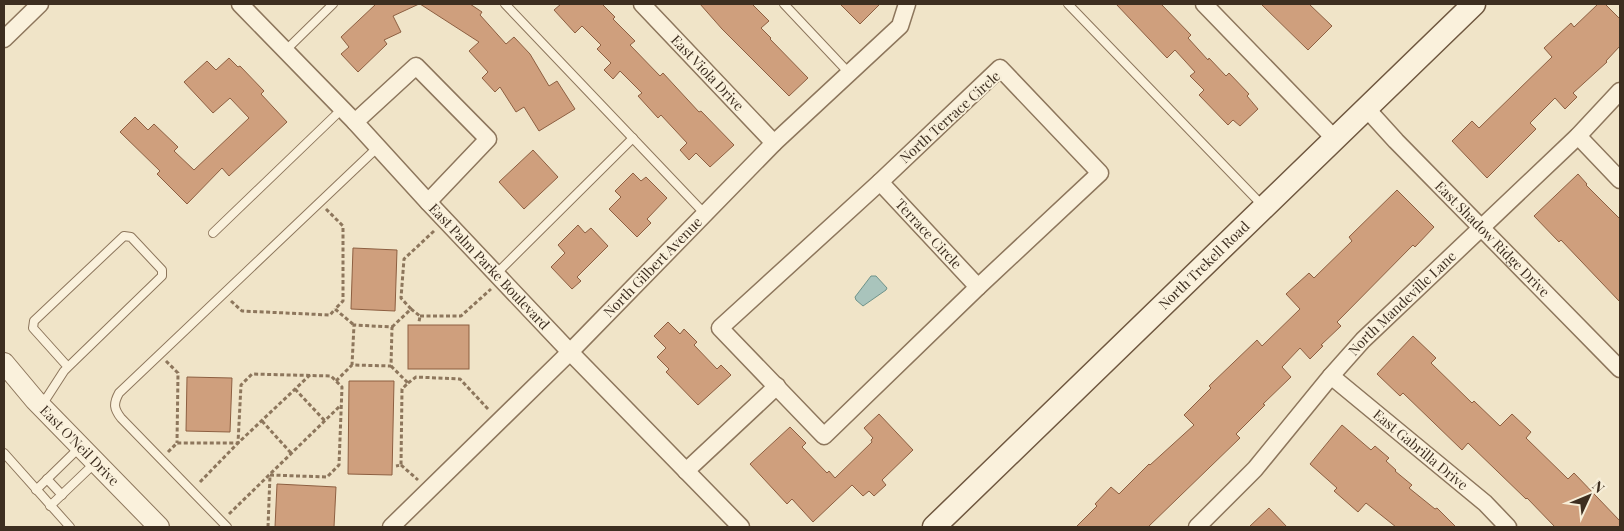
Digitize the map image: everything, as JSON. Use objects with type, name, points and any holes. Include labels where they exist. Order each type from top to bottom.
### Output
[{"type":"main road","name":"North Trekell Road","points":[[934,527],[1474,4]]},
{"type":"street","points":[[4,38],[40,4]]},
{"type":"street","name":"East Palm Parke Boulevard","points":[[240,4],[342,109],[570,352],[741,527]]},
{"type":"street","name":"East Viola Drive","points":[[642,4],[774,143]]},
{"type":"street","name":"North Gilbert Avenue","points":[[391,527],[570,352],[774,143],[900,26],[907,4]]},
{"type":"street","points":[[1204,4],[1334,139]]},
{"type":"street","points":[[354,122],[416,66],[488,139],[428,202]]},
{"type":"street","name":"North Terrace Circle","points":[[1000,68],[1100,173],[978,287],[824,436],[720,328],[880,182],[1000,68]]},
{"type":"street","name":"North Mandeville Lane","points":[[1197,527],[1255,469],[1363,340],[1578,136],[1620,91]]},
{"type":"street","name":"East Shadow Ridge Drive","points":[[1366,108],[1620,370]]},
{"type":"street","points":[[1578,136],[1620,180]]},
{"type":"street","name":"Terrace Circle","points":[[880,182],[978,287]]},
{"type":"street","name":"East O'Neil Drive","points":[[4,363],[41,406],[159,527]]},
{"type":"street","name":"East Gabrilla Drive","points":[[1331,376],[1485,503],[1508,527]]},
{"type":"street","points":[[686,471],[777,386]]},
{"type":"lane","points":[[286,50],[333,4]]},
{"type":"lane","points":[[505,4],[705,214]]},
{"type":"lane","points":[[784,4],[850,74]]},
{"type":"lane","points":[[1068,4],[1264,207]]},
{"type":"lane","points":[[212,233],[342,109]]},
{"type":"lane","points":[[499,277],[633,138]]},
{"type":"lane","points":[[224,524],[121,418],[115,410],[114,402],[119,393],[378,147]]},
{"type":"lane","points":[[41,406],[68,366],[162,276],[162,270],[131,237],[124,236],[34,321],[33,328],[68,366]]},
{"type":"lane","points":[[36,490],[80,446]]},
{"type":"lane","points":[[4,454],[70,527]]},
{"type":"lane","points":[[50,506],[96,462]]},
{"type":"lane","points":[[47,479],[62,495]]},
{"type":"path","points":[[223,294],[242,312],[330,315],[343,301],[343,226],[320,202]]},
{"type":"path","points":[[445,220],[404,259],[402,298],[411,308],[420,316],[461,316],[499,277]]},
{"type":"path","points":[[408,383],[392,366],[392,327],[411,308]]},
{"type":"path","points":[[335,309],[354,325],[392,327]]},
{"type":"path","points":[[419,322],[420,316]]},
{"type":"path","points":[[336,381],[352,365],[354,325]]},
{"type":"path","points":[[159,355],[178,373],[178,443]]},
{"type":"path","points":[[352,365],[392,366]]},
{"type":"path","points":[[238,443],[241,385],[252,374],[331,376],[342,388],[338,465],[327,477],[270,475],[268,527]]},
{"type":"path","points":[[191,491],[238,443],[310,375]]},
{"type":"path","points":[[429,490],[401,465],[402,389],[408,383],[416,377],[460,379],[500,421]]},
{"type":"path","points":[[295,389],[325,421]]},
{"type":"path","points":[[224,524],[291,453],[341,405]]},
{"type":"path","points":[[262,421],[291,453]]},
{"type":"path","points":[[160,459],[178,443],[238,443]]},
{"type":"path","points":[[396,466],[401,465]]},
{"type":"water","points":[[871,276],[876,276],[887,288],[863,306],[855,297]]},
{"type":"building","points":[[376,4],[419,4],[393,16],[401,32],[384,40],[387,44],[358,72],[341,54],[349,47],[341,37]]},
{"type":"building","points":[[420,4],[470,4],[482,12],[480,15],[506,44],[514,37],[530,54],[549,86],[557,81],[575,109],[539,131],[524,107],[516,112],[500,87],[495,92],[482,78],[488,72],[469,51],[479,42]]},
{"type":"building","points":[[561,4],[602,4],[615,17],[613,19],[635,41],[630,45],[660,76],[663,73],[699,112],[701,111],[734,145],[710,167],[696,153],[689,160],[680,150],[687,143],[661,115],[658,118],[638,96],[642,93],[620,71],[613,79],[604,70],[611,63],[597,49],[601,45],[582,26],[575,33],[554,10]]},
{"type":"building","points":[[700,4],[752,4],[769,21],[761,28],[808,78],[789,96],[722,29]]},
{"type":"building","points":[[840,4],[880,4],[860,24]]},
{"type":"building","points":[[1116,4],[1161,4],[1191,35],[1188,38],[1208,60],[1209,58],[1226,76],[1229,73],[1249,94],[1247,96],[1258,109],[1240,126],[1233,120],[1228,125],[1199,95],[1204,90],[1190,76],[1195,72],[1175,50],[1167,58]]},
{"type":"building","points":[[1261,4],[1309,4],[1332,26],[1308,50]]},
{"type":"building","points":[[1598,4],[1605,4],[1620,19],[1620,46],[1607,62],[1573,93],[1577,97],[1565,109],[1555,98],[1530,123],[1536,129],[1487,178],[1452,141],[1472,121],[1479,128],[1552,57],[1544,48],[1571,23],[1574,27]]},
{"type":"building","points":[[229,58],[238,67],[240,66],[264,91],[261,94],[287,122],[229,176],[222,168],[187,204],[157,174],[160,171],[120,132],[135,117],[148,130],[154,124],[178,147],[174,151],[194,170],[249,118],[230,98],[213,113],[184,82],[207,61],[216,70]]},
{"type":"building","points":[[533,150],[558,177],[524,209],[499,182]]},
{"type":"building","points":[[633,173],[641,181],[646,177],[667,198],[647,219],[651,223],[637,237],[609,209],[621,197],[615,191]]},
{"type":"building","points":[[1578,174],[1586,185],[1620,219],[1620,302],[1561,240],[1559,242],[1534,216]]},
{"type":"building","points":[[1397,190],[1434,227],[1415,247],[1413,245],[1337,322],[1341,326],[1321,345],[1323,346],[1310,359],[1300,348],[1282,367],[1291,377],[1236,434],[1240,438],[1148,527],[1076,527],[1097,506],[1095,504],[1111,487],[1119,494],[1149,464],[1194,425],[1184,415],[1211,388],[1209,386],[1257,340],[1262,346],[1300,309],[1286,294],[1309,273],[1314,278],[1352,241],[1349,237]]},
{"type":"building","points":[[578,225],[585,233],[591,228],[608,246],[577,277],[581,281],[572,289],[551,267],[565,253],[558,245]]},
{"type":"building","points":[[353,248],[397,250],[395,311],[351,309]]},
{"type":"building","points":[[668,322],[680,334],[684,329],[697,342],[694,345],[717,369],[721,365],[731,375],[698,405],[666,372],[669,369],[657,357],[666,348],[654,336]]},
{"type":"building","points":[[408,325],[469,325],[469,369],[408,369]]},
{"type":"building","points":[[1413,336],[1436,358],[1431,363],[1472,403],[1474,401],[1500,426],[1512,414],[1531,432],[1526,438],[1568,479],[1574,473],[1620,521],[1620,527],[1555,527],[1468,443],[1462,450],[1403,393],[1400,396],[1377,374]]},
{"type":"building","points":[[187,377],[232,378],[230,432],[186,431]]},
{"type":"building","points":[[349,381],[394,381],[392,475],[348,474]]},
{"type":"building","points":[[879,414],[913,450],[882,480],[886,485],[874,496],[869,491],[863,496],[852,485],[813,522],[792,499],[787,504],[750,464],[790,427],[806,443],[802,447],[827,473],[829,471],[835,478],[872,442],[873,438],[864,428]]},
{"type":"building","points":[[1342,425],[1371,450],[1375,446],[1389,458],[1386,461],[1412,485],[1409,488],[1435,509],[1437,508],[1456,527],[1396,527],[1366,503],[1358,512],[1334,491],[1337,488],[1310,464]]},
{"type":"building","points":[[277,484],[336,487],[334,527],[275,527]]},
{"type":"building","points":[[1269,508],[1287,527],[1249,527]]}]
